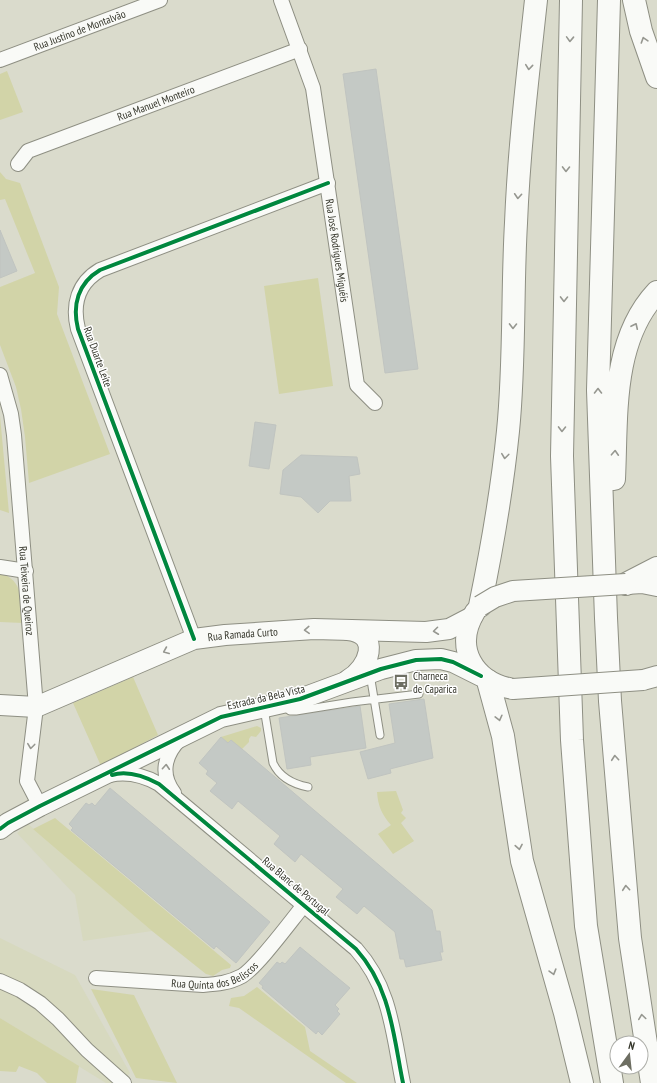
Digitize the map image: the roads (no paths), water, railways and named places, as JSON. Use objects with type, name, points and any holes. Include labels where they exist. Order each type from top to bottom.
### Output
[{"type":"highway","points":[[476,612],[492,547],[508,430],[512,358],[516,222],[521,148],[536,0]]},
{"type":"highway","points":[[571,0],[562,456],[572,740],[586,926],[612,1083]]},
{"type":"highway","points":[[609,0],[598,390],[606,618],[610,701],[630,938],[652,1083]]},
{"type":"highway","points":[[634,0],[641,31],[657,77]]},
{"type":"highway","points":[[606,618],[620,376],[626,345],[645,305],[657,292]]},
{"type":"highway","points":[[626,584],[657,568]]},
{"type":"highway","points":[[485,678],[503,736],[522,861],[565,1013],[582,1083]]},
{"type":"street","name":"Rua Justino de Montalvão","points":[[0,60],[160,0]]},
{"type":"street","name":"Rua José Rodrigues Miguéis","points":[[282,0],[313,88],[357,385],[376,403]]},
{"type":"street","name":"Rua Manuel Monteiro","points":[[18,164],[28,151],[300,49]]},
{"type":"street","name":"Rua Duarte Leite","points":[[194,639],[78,329],[75,309],[77,298],[85,282],[100,270],[328,183]]},
{"type":"street","name":"Rua Teixeira de Queiroz","points":[[0,375],[12,421],[26,572],[36,707],[27,781],[40,806]]},
{"type":"street","points":[[0,567],[26,572]]},
{"type":"street","name":"Rua Ramada Curto","points":[[0,705],[36,707],[194,639],[247,633],[343,629],[426,632],[449,629],[476,612],[495,597],[514,591],[642,583],[657,586]]},
{"type":"street","points":[[476,612],[466,634],[468,653],[471,661],[485,678]]},
{"type":"street","points":[[338,686],[359,671],[365,664],[369,652],[367,640],[364,636],[352,630],[343,629]]},
{"type":"street","name":"Estrada da Bela Vista","points":[[0,829],[8,822],[102,777],[221,717],[274,706],[338,686],[397,664],[429,659],[453,662],[500,687],[513,689],[650,678]]},
{"type":"street","name":"Rua Blanc de Portugal","points":[[181,801],[170,788],[166,778],[165,769],[170,751],[185,734]]},
{"type":"street","name":"Rua Blanc de Portugal","points":[[102,777],[116,774],[139,775],[159,784],[356,949],[379,981],[388,1005],[402,1083]]},
{"type":"street","name":"Rua Quinta dos Beliscos","points":[[96,978],[203,985],[219,984],[231,981],[243,976],[253,966],[304,905]]},
{"type":"street","points":[[0,981],[40,1004],[58,1019],[87,1050],[124,1083]]},
{"type":"lane","points":[[370,674],[380,735]]},
{"type":"lane","points":[[308,787],[290,782],[276,770],[273,763],[274,706],[296,711],[352,702],[420,694]]},
{"type":"place","name":"Charneca de Caparica","points":[[401,682]]}]
